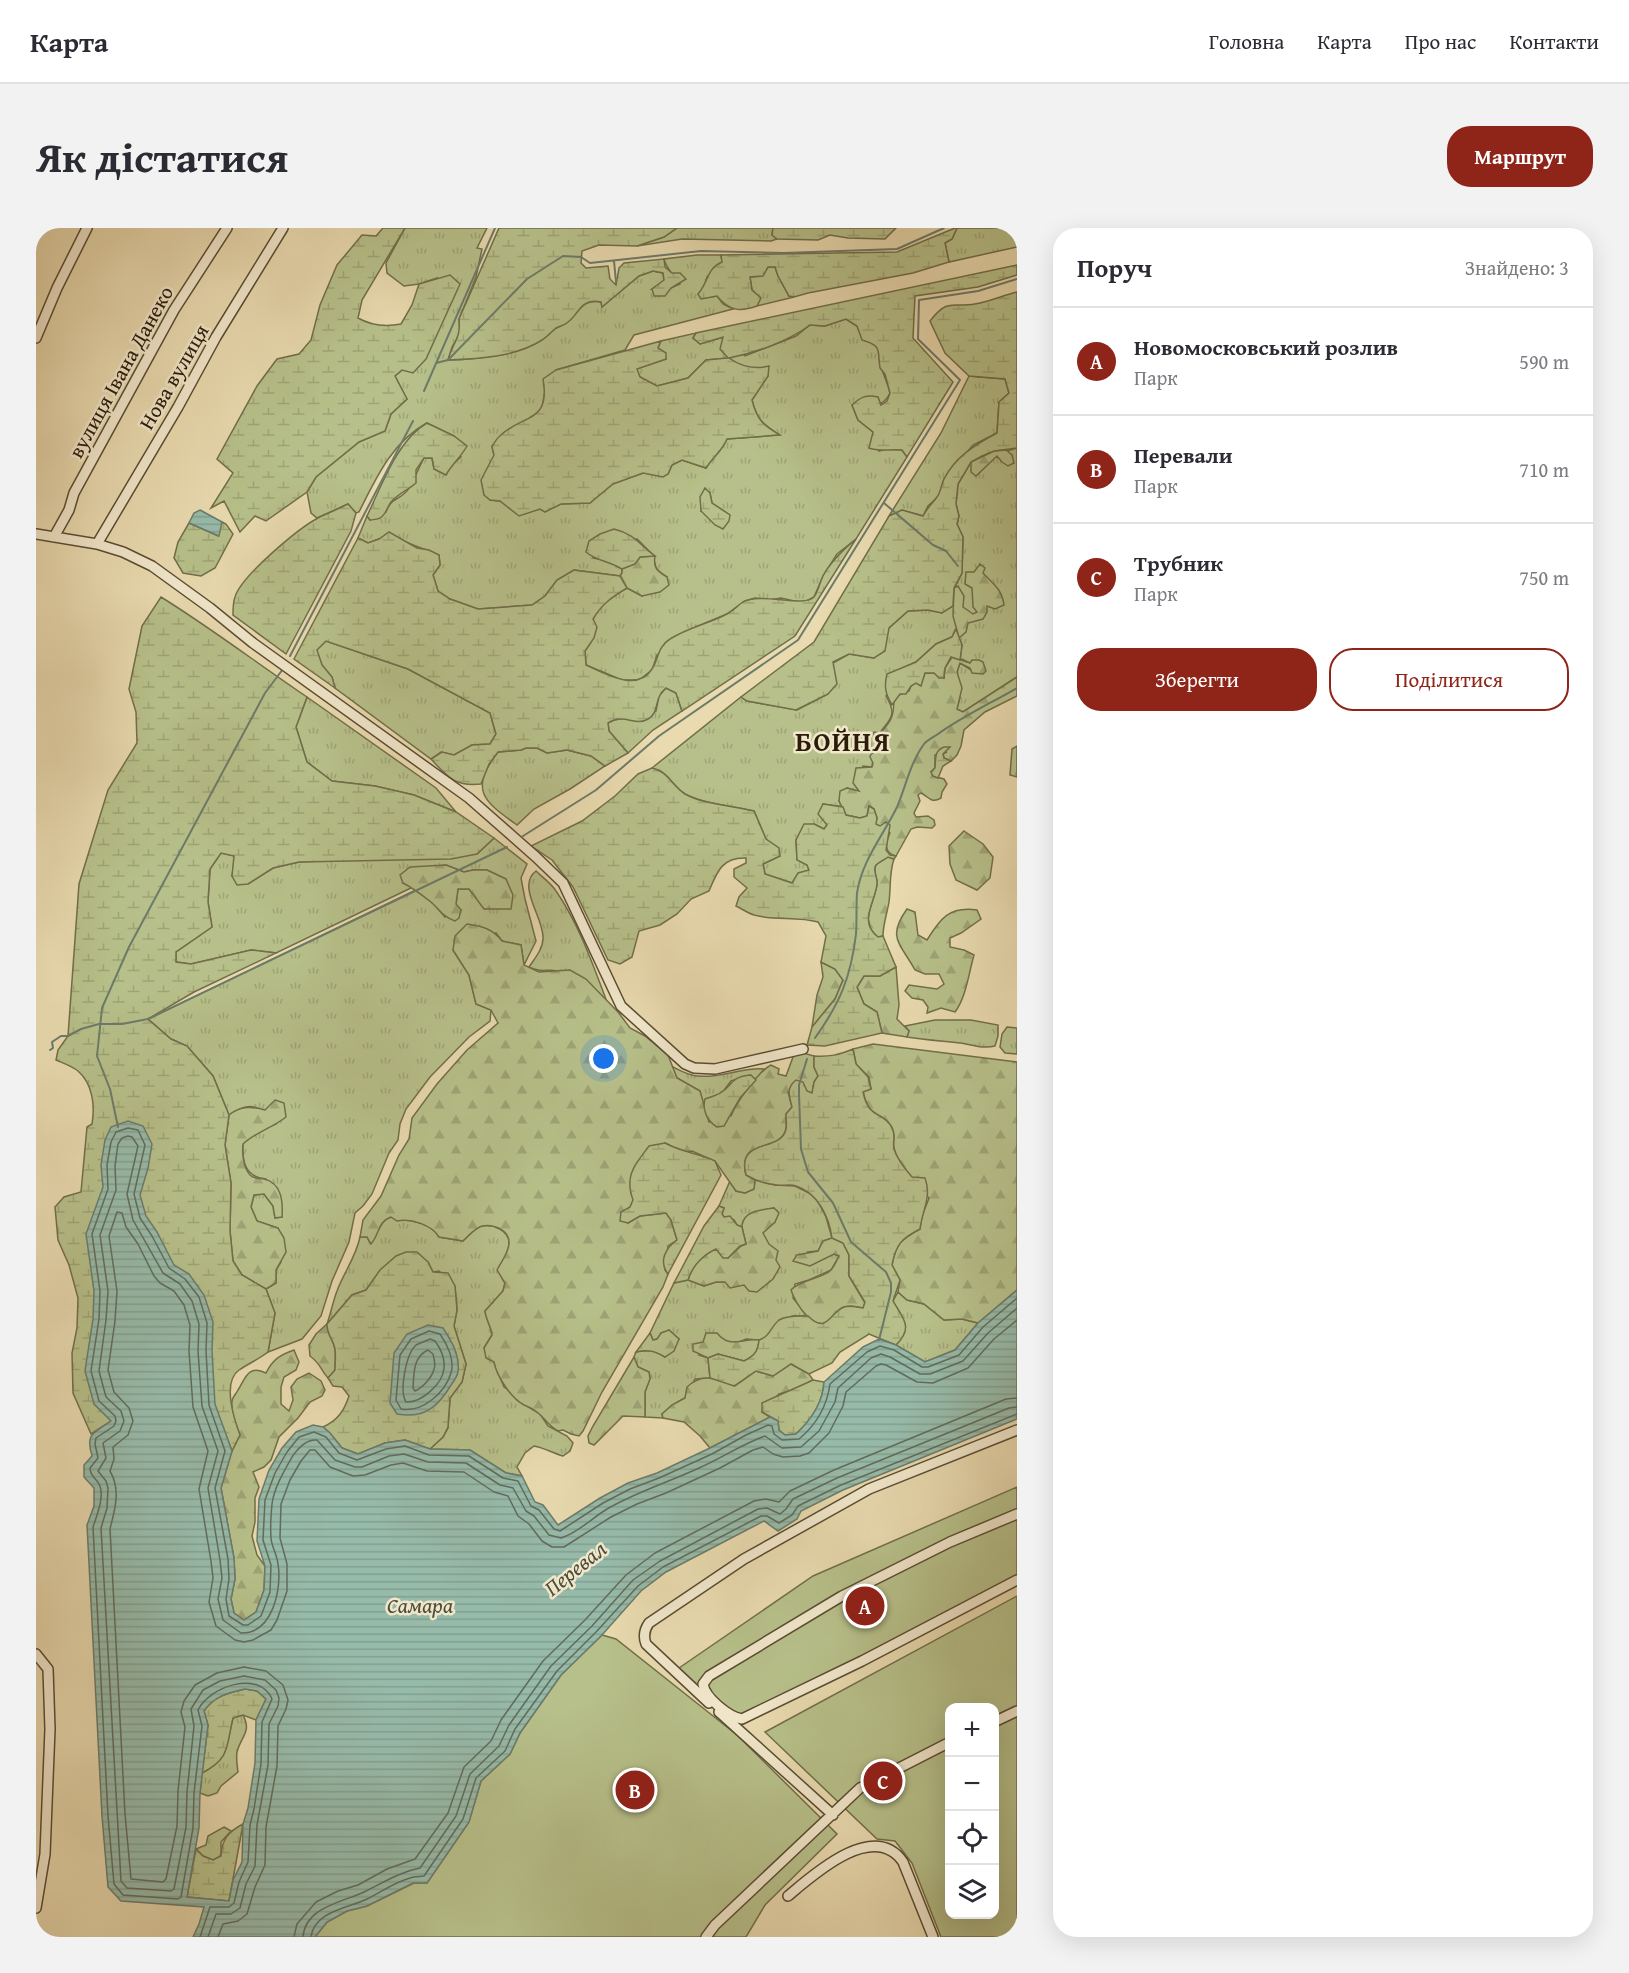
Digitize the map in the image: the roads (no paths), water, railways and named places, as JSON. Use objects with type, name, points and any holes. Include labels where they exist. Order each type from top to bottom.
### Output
[{"type":"street","points":[[36,338],[57,288],[87,228]]},
{"type":"street","name":"вулиця Івана Данеко","points":[[54,537],[69,510],[74,493],[174,310],[227,228]]},
{"type":"street","name":"Нова вулиця","points":[[97,544],[178,407],[216,337],[283,228]]},
{"type":"street","points":[[36,534],[97,544],[123,552],[152,566],[468,798],[536,857],[562,883],[571,897],[621,1006],[685,1064],[694,1068],[715,1069],[803,1049]]},
{"type":"street","points":[[833,1815],[646,1644],[645,1628],[649,1623],[744,1559],[869,1489],[1017,1430]]},
{"type":"street","points":[[1017,1514],[950,1542],[842,1596],[709,1676],[703,1684],[704,1689],[708,1696],[730,1714],[742,1719],[862,1661],[1017,1580]]},
{"type":"street","points":[[36,1654],[48,1669],[50,1729],[45,1854],[36,1908]]},
{"type":"street","points":[[999,1720],[1017,1711]]},
{"type":"street","points":[[705,1937],[860,1788],[945,1745]]},
{"type":"street","points":[[788,1896],[824,1866],[838,1858],[879,1845],[888,1847],[896,1852],[903,1862],[933,1937]]},
{"type":"water","points":[[200,510],[222,522],[219,536],[189,523],[194,513]]},
{"type":"water","name":"Самара","points":[[128,1121],[143,1126],[152,1144],[140,1195],[146,1216],[174,1265],[189,1274],[204,1295],[213,1322],[215,1404],[232,1451],[221,1488],[234,1558],[235,1579],[231,1599],[234,1613],[244,1620],[256,1612],[264,1590],[265,1566],[257,1541],[259,1499],[269,1470],[282,1448],[296,1432],[313,1425],[323,1427],[342,1448],[358,1454],[385,1443],[405,1440],[430,1449],[470,1450],[506,1473],[522,1476],[535,1502],[543,1505],[558,1525],[628,1483],[657,1473],[770,1417],[778,1421],[779,1430],[785,1435],[796,1434],[815,1410],[824,1382],[863,1347],[879,1339],[896,1345],[925,1362],[955,1350],[978,1323],[1017,1290],[1017,1419],[843,1490],[801,1511],[797,1519],[778,1531],[764,1521],[666,1572],[641,1591],[602,1635],[561,1675],[520,1733],[510,1754],[481,1781],[469,1822],[427,1883],[413,1883],[367,1906],[347,1911],[327,1922],[315,1937],[193,1937],[204,1907],[121,1901],[108,1887],[102,1816],[87,1525],[94,1506],[94,1488],[84,1477],[84,1465],[92,1456],[90,1438],[111,1421],[94,1404],[85,1371],[93,1319],[94,1291],[86,1234],[103,1187],[101,1165],[105,1140],[111,1127]],"holes":[[[245,1689],[257,1691],[266,1699],[256,1720],[255,1763],[248,1808],[243,1824],[242,1862],[233,1880],[229,1901],[187,1897],[199,1828],[200,1793],[208,1725],[204,1711],[212,1702],[227,1694]]]},
{"type":"water","points":[[428,1325],[443,1328],[457,1354],[458,1374],[441,1400],[429,1410],[415,1415],[397,1414],[390,1403],[394,1353],[407,1334]]},
{"type":"waterway","points":[[424,391],[495,228]]},
{"type":"waterway","points":[[436,363],[448,360],[527,279],[563,256],[581,257],[590,263],[701,251],[784,253],[897,249],[944,228]]},
{"type":"waterway","points":[[614,261],[616,282]]},
{"type":"waterway","points":[[523,836],[596,790],[659,736],[798,640],[960,380],[918,339],[919,300],[978,291],[1017,279]]},
{"type":"waterway","points":[[290,656],[413,421]]},
{"type":"waterway","points":[[884,503],[933,545],[946,551],[958,566]]},
{"type":"waterway","points":[[118,1127],[110,1089],[97,1056],[102,1008],[129,947],[265,693],[283,669]]},
{"type":"waterway","points":[[815,1038],[838,1001],[847,977],[856,934],[857,893],[863,870],[897,807],[919,751],[927,741],[948,727],[1017,688]]},
{"type":"waterway","points":[[50,1050],[53,1048],[52,1042],[81,1029],[99,1024],[122,1024],[148,1019],[507,847]]},
{"type":"waterway","points":[[807,1059],[799,1085],[801,1149],[808,1172],[833,1203],[851,1242],[886,1272],[891,1283],[891,1292],[879,1340]]},
{"type":"place","name":"Новомосковський розлив","points":[[865,1606]]},
{"type":"place","name":"Трубник","points":[[883,1781]]},
{"type":"place","name":"Перевали","points":[[635,1790]]},
{"type":"district","name":"БОЙНЯ","points":[[843,742]]},
{"type":"water label","name":"Перевал","points":[[575,1568]]}]
